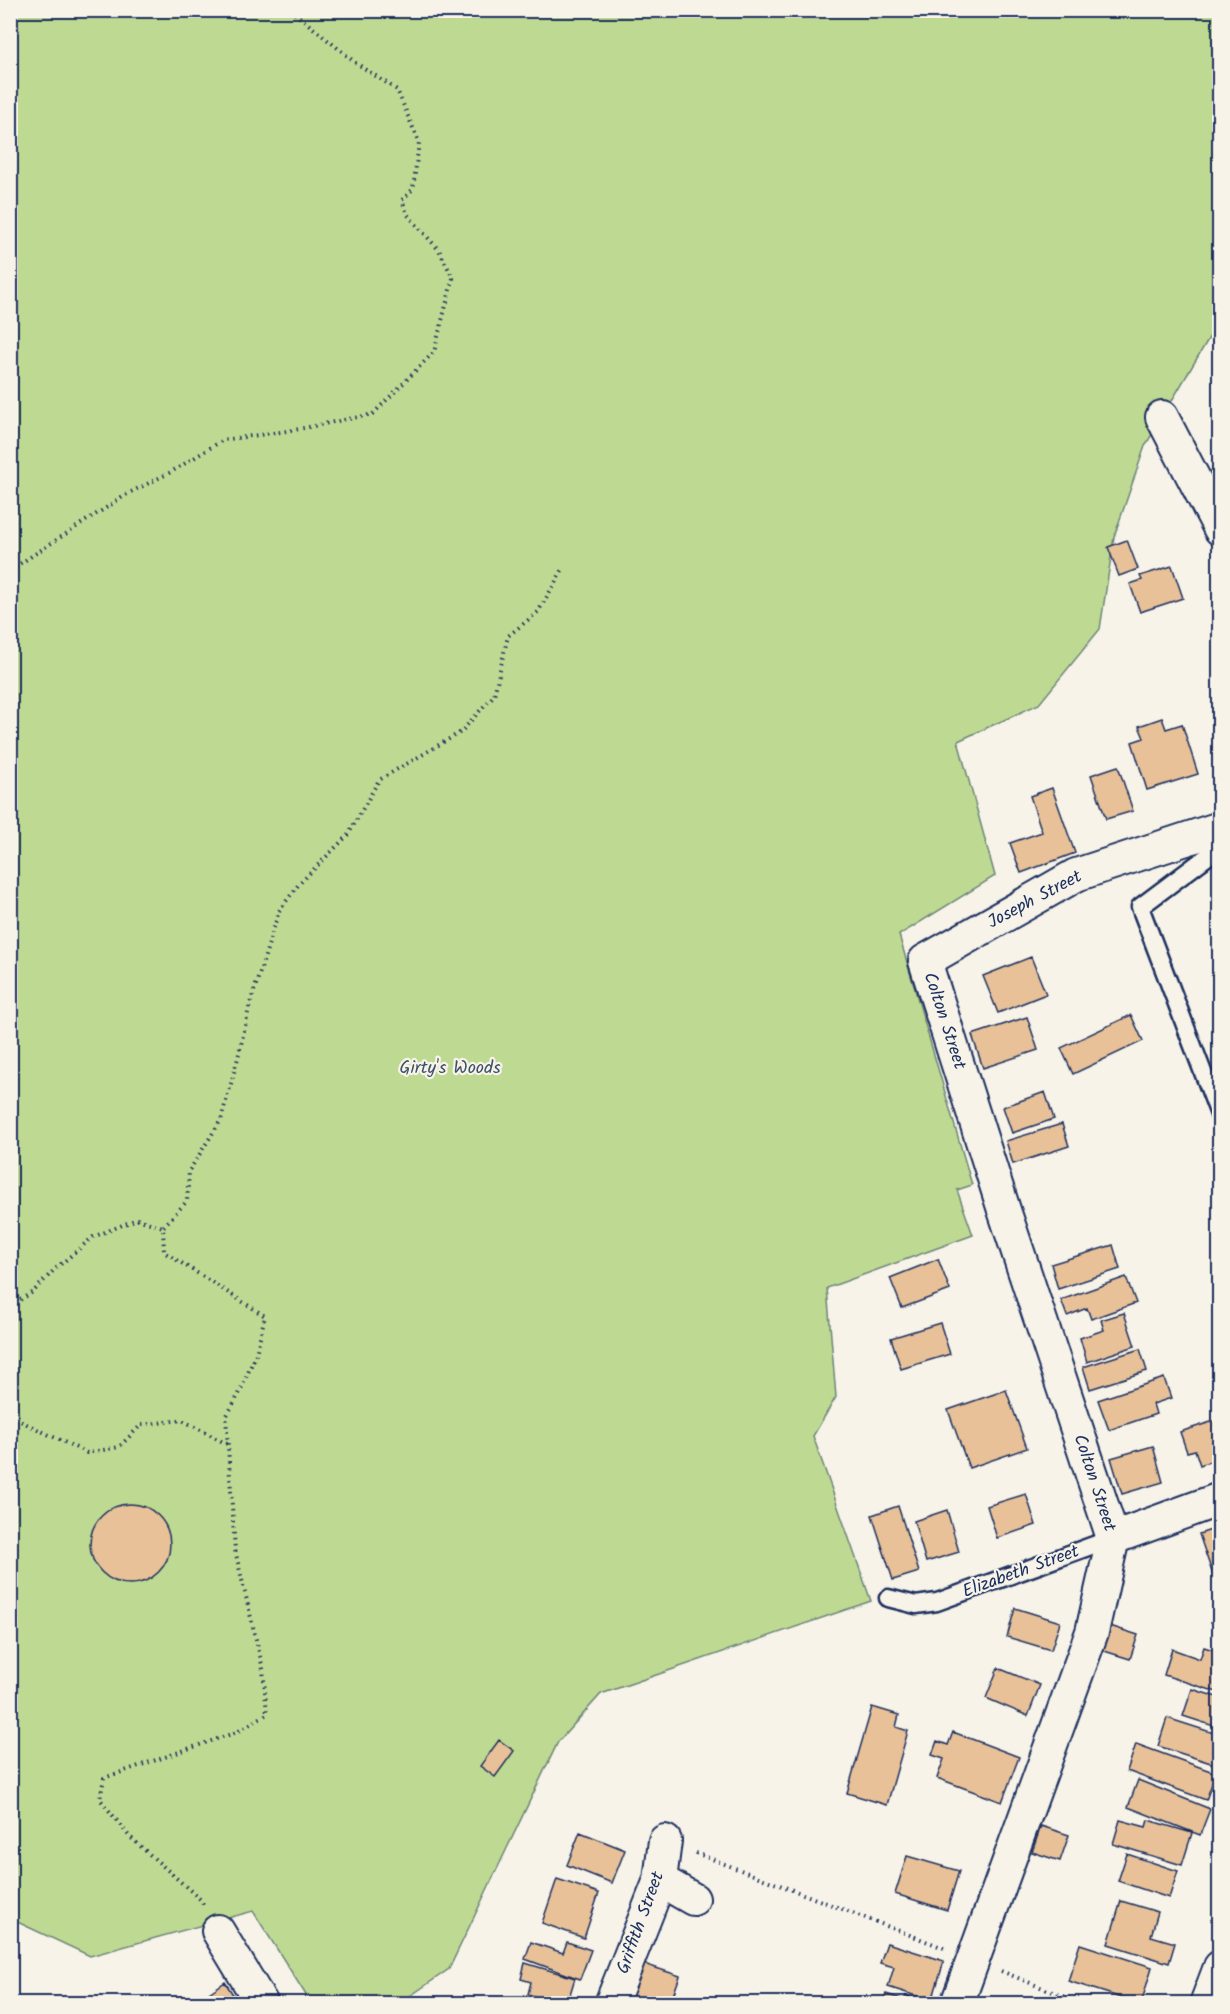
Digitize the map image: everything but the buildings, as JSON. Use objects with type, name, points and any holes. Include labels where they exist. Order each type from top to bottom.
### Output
[{"type":"street","points":[[1162,417],[1220,529]]},
{"type":"street","name":"Joseph Street","points":[[925,961],[1076,875],[1220,828]]},
{"type":"street","name":"Colton Street","points":[[925,961],[1004,1210],[1113,1538],[1092,1632],[957,2004]]},
{"type":"street","name":"Elizabeth Street","points":[[1113,1538],[1220,1499]]},
{"type":"street","name":"Griffith Street","points":[[611,2004],[660,1880],[665,1840]]},
{"type":"street","points":[[660,1880],[693,1899]]},
{"type":"street","points":[[218,1931],[262,2004]]},
{"type":"street","points":[[1206,2004],[1220,1967]]},
{"type":"lane","points":[[1220,847],[1140,907],[1220,1118]]},
{"type":"lane","name":"Elizabeth Street","points":[[888,1598],[916,1605],[937,1602],[1113,1538]]},
{"type":"path","points":[[10,570],[129,492],[171,472],[224,440],[294,430],[373,414],[434,352],[453,278],[439,250],[407,214],[402,200],[413,189],[419,142],[397,90],[356,63],[291,10]]},
{"type":"path","points":[[218,1931],[201,1900],[129,1836],[100,1799],[104,1778],[237,1732],[267,1714],[263,1669],[236,1550],[226,1417],[239,1394],[256,1354],[265,1316],[164,1252],[163,1227],[187,1201],[189,1171],[221,1120],[250,1004],[279,911],[299,884],[348,835],[379,780],[461,732],[494,695],[508,636],[538,612],[563,569]]},
{"type":"path","points":[[10,1306],[33,1292],[93,1237],[137,1219],[163,1227]]},
{"type":"path","points":[[10,1416],[87,1453],[119,1447],[141,1425],[182,1420],[228,1445]]},
{"type":"path","points":[[665,1840],[1082,2004]]},
{"type":"green space","name":"Girty's Woods","points":[[11,11],[1219,11],[1219,321],[1145,446],[1114,537],[1100,629],[1039,704],[958,741],[995,876],[899,935],[972,1185],[957,1190],[973,1235],[827,1288],[836,1397],[813,1436],[871,1601],[601,1694],[558,1742],[449,1969],[400,2003],[311,2003],[253,1911],[90,1956],[11,1919]]}]
